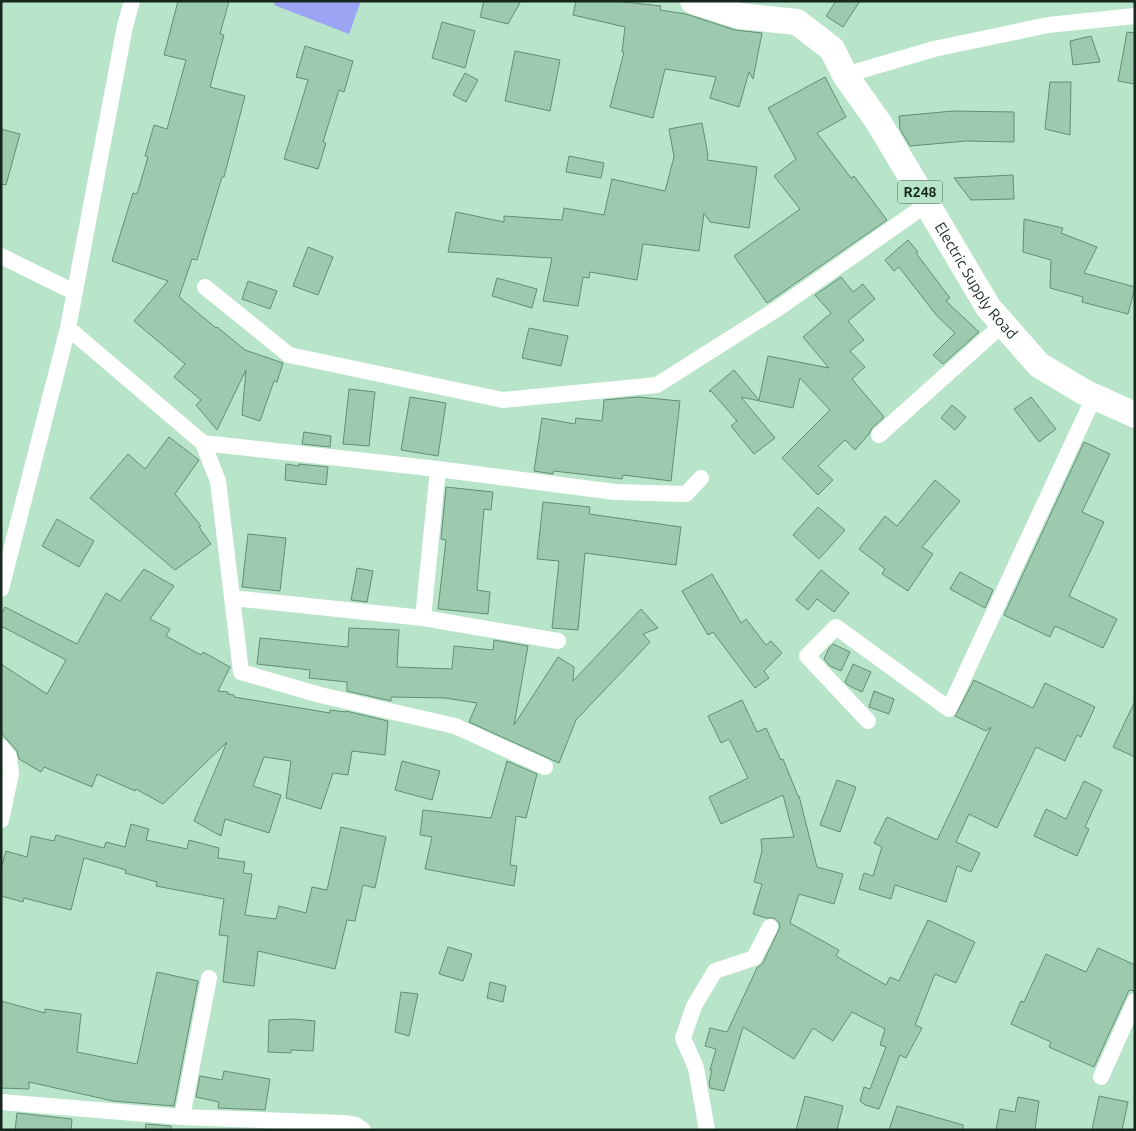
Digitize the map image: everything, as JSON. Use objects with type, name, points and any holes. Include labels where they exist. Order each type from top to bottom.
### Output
[{"type":"main road","name":"Electric Supply Road","points":[[693,1],[740,16],[797,22],[832,49],[845,75],[879,123],[988,307],[1039,365],[1094,397],[1135,415]]},
{"type":"street","points":[[1,589],[68,328],[125,26],[132,1]]},
{"type":"street","points":[[845,75],[934,49],[1048,25],[1135,16]]},
{"type":"street","points":[[206,287],[289,355],[503,400],[657,385],[780,307],[927,204]]},
{"type":"street","points":[[1,256],[74,292]]},
{"type":"street","points":[[879,435],[1003,324]]},
{"type":"street","points":[[68,328],[202,443],[218,481],[241,672],[320,695],[455,726],[545,767]]},
{"type":"street","points":[[868,721],[807,656],[836,627],[949,709],[1094,397]]},
{"type":"street","points":[[202,443],[438,469],[615,492],[686,494],[701,478]]},
{"type":"street","points":[[423,618],[438,469]]},
{"type":"street","points":[[232,598],[423,618],[558,641]]},
{"type":"street","points":[[1,747],[10,757],[11,774],[1,820]]},
{"type":"street","points":[[714,1129],[696,1068],[683,1038],[694,1006],[715,971],[754,958],[770,927]]},
{"type":"street","points":[[182,1117],[209,978]]},
{"type":"street","points":[[1101,1077],[1135,1001]]},
{"type":"street","points":[[1,1102],[182,1117],[344,1123],[356,1125],[363,1130]]},
{"type":"water","points":[[275,1],[361,1],[349,34],[274,5]]},
{"type":"building","points":[[178,1],[229,1],[220,34],[224,35],[210,87],[245,96],[224,177],[222,177],[197,260],[192,259],[179,297],[245,350],[283,363],[277,382],[274,381],[260,421],[242,415],[246,370],[217,430],[196,405],[201,400],[174,377],[185,364],[134,321],[168,281],[112,261],[133,193],[137,194],[148,157],[145,156],[154,125],[167,129],[186,60],[164,55]]},
{"type":"building","points":[[484,1],[521,1],[508,24],[480,17]]},
{"type":"building","points":[[576,1],[615,1],[661,6],[660,10],[686,14],[735,30],[762,33],[753,79],[749,72],[739,107],[710,98],[716,77],[665,69],[653,118],[610,107],[624,52],[622,52],[625,27],[573,15]]},
{"type":"building","points":[[836,1],[860,1],[843,27],[826,16]]},
{"type":"building","points":[[442,22],[475,31],[465,68],[432,58]]},
{"type":"building","points":[[1127,32],[1135,33],[1135,84],[1118,81]]},
{"type":"building","points":[[1091,36],[1100,62],[1073,65],[1070,41]]},
{"type":"building","points":[[305,46],[353,61],[344,92],[339,90],[323,142],[326,143],[318,169],[284,159],[308,80],[296,77]]},
{"type":"building","points":[[515,51],[560,60],[550,111],[505,101]]},
{"type":"building","points":[[465,73],[478,80],[466,102],[453,95]]},
{"type":"building","points":[[825,77],[846,117],[817,133],[851,178],[854,176],[887,220],[767,303],[734,256],[800,209],[774,176],[796,159],[768,108]]},
{"type":"building","points":[[1050,82],[1071,82],[1070,135],[1045,129]]},
{"type":"building","points":[[953,111],[1014,112],[1014,142],[967,141],[910,146],[900,129],[899,116]]},
{"type":"building","points":[[702,123],[708,155],[707,160],[757,167],[749,228],[710,222],[704,213],[699,251],[643,244],[637,280],[590,272],[589,278],[583,277],[578,306],[543,301],[552,258],[448,252],[456,212],[504,222],[504,216],[562,220],[564,208],[604,215],[612,179],[665,191],[674,157],[669,129]]},
{"type":"building","points":[[1,129],[20,134],[6,185],[1,184]]},
{"type":"building","points":[[569,156],[604,163],[601,178],[566,172]]},
{"type":"building","points":[[1013,175],[1014,199],[971,200],[954,178]]},
{"type":"building","points":[[1024,219],[1063,228],[1061,233],[1097,247],[1084,273],[1135,287],[1128,314],[1082,302],[1083,297],[1050,288],[1051,260],[1023,252]]},
{"type":"building","points":[[908,240],[950,298],[946,301],[979,332],[943,364],[933,355],[955,333],[937,316],[899,267],[894,271],[885,260]]},
{"type":"building","points":[[308,247],[333,257],[318,295],[293,286]]},
{"type":"building","points":[[841,277],[853,292],[863,284],[875,299],[848,321],[864,340],[850,351],[865,367],[852,379],[884,417],[872,428],[855,450],[845,440],[818,466],[833,480],[818,495],[782,458],[830,410],[800,378],[793,408],[741,397],[775,438],[754,454],[731,426],[737,421],[712,392],[709,391],[734,370],[759,400],[768,356],[829,368],[803,337],[831,313],[815,295]]},
{"type":"building","points":[[497,278],[537,289],[532,308],[492,296]]},
{"type":"building","points":[[248,281],[277,291],[270,309],[242,299]]},
{"type":"building","points":[[529,328],[568,336],[561,366],[522,358]]},
{"type":"building","points":[[349,389],[375,392],[369,446],[343,444]]},
{"type":"building","points":[[410,397],[446,403],[438,456],[401,450]]},
{"type":"building","points":[[638,397],[680,401],[671,481],[623,475],[622,479],[554,471],[553,474],[534,471],[542,418],[575,424],[576,418],[602,421],[604,400]]},
{"type":"building","points":[[1031,397],[1056,429],[1039,442],[1014,409]]},
{"type":"building","points":[[952,405],[966,417],[955,430],[941,418]]},
{"type":"building","points":[[304,432],[331,436],[330,447],[302,444]]},
{"type":"building","points":[[169,437],[199,460],[175,494],[201,526],[199,527],[211,544],[175,570],[90,498],[128,454],[145,469]]},
{"type":"building","points":[[1084,442],[1110,454],[1082,512],[1104,522],[1069,596],[1117,619],[1103,648],[1055,626],[1050,637],[1004,615]]},
{"type":"building","points":[[286,464],[328,467],[326,485],[285,480]]},
{"type":"building","points":[[935,480],[960,501],[922,547],[933,554],[908,591],[882,574],[885,569],[859,549],[885,516],[897,526]]},
{"type":"building","points":[[446,487],[493,492],[491,510],[484,509],[477,590],[490,592],[488,614],[438,609],[446,540],[441,539]]},
{"type":"building","points":[[543,502],[590,507],[589,514],[681,527],[676,565],[585,553],[578,630],[552,628],[559,561],[537,559]]},
{"type":"building","points":[[818,507],[845,530],[819,559],[793,535]]},
{"type":"building","points":[[57,519],[94,541],[79,567],[42,546]]},
{"type":"building","points":[[248,534],[286,538],[280,591],[242,587]]},
{"type":"building","points":[[357,568],[373,571],[367,602],[351,600]]},
{"type":"building","points":[[144,569],[174,586],[150,619],[170,629],[166,636],[201,655],[203,652],[230,667],[218,691],[228,692],[228,694],[234,695],[234,697],[330,713],[330,710],[346,711],[388,721],[385,755],[352,751],[348,775],[333,773],[321,809],[286,798],[291,761],[264,757],[253,786],[281,795],[269,833],[225,819],[221,836],[194,821],[227,742],[163,804],[136,789],[135,791],[97,774],[92,787],[44,767],[41,772],[19,759],[17,751],[1,733],[1,664],[47,694],[66,660],[1,626],[1,615],[5,607],[77,644],[106,593],[120,601]]},
{"type":"building","points":[[821,570],[849,593],[834,612],[817,599],[808,610],[796,600]]},
{"type":"building","points":[[960,572],[993,590],[985,608],[950,589]]},
{"type":"building","points":[[712,574],[741,623],[746,619],[766,645],[771,641],[782,653],[764,671],[769,678],[755,688],[713,632],[708,635],[682,591]]},
{"type":"building","points":[[641,609],[658,628],[643,634],[650,642],[576,720],[559,763],[469,722],[477,703],[445,698],[391,697],[391,701],[347,691],[347,682],[309,678],[310,670],[257,664],[260,638],[348,647],[349,628],[399,630],[397,667],[452,669],[454,646],[493,650],[494,640],[528,646],[514,725],[558,657],[574,667],[573,681]]},
{"type":"building","points":[[833,644],[850,652],[841,671],[830,666],[824,659]]},
{"type":"building","points":[[853,664],[871,672],[862,692],[845,682]]},
{"type":"building","points":[[974,680],[1033,708],[1045,683],[1095,707],[1081,737],[1077,735],[1065,761],[1036,747],[997,828],[969,814],[956,842],[980,853],[971,872],[957,866],[946,902],[895,885],[891,899],[859,889],[864,873],[873,876],[882,847],[874,843],[887,817],[937,840],[991,727],[986,731],[955,716]]},
{"type":"building","points":[[874,691],[894,699],[889,714],[869,707]]},
{"type":"building","points":[[742,700],[757,732],[766,728],[781,760],[783,759],[799,796],[817,867],[843,874],[834,904],[799,894],[790,923],[839,950],[836,956],[886,985],[890,977],[899,981],[928,920],[975,942],[956,983],[935,974],[915,1025],[922,1028],[906,1058],[900,1055],[879,1109],[865,1105],[860,1101],[864,1087],[870,1089],[886,1047],[880,1045],[885,1029],[852,1012],[833,1041],[813,1028],[794,1059],[743,1027],[724,1091],[710,1088],[709,1083],[712,1070],[710,1070],[716,1049],[705,1046],[710,1028],[727,1032],[757,968],[763,963],[780,927],[779,922],[774,918],[753,914],[762,884],[754,882],[762,851],[761,839],[794,837],[783,795],[721,824],[709,797],[748,778],[729,739],[721,743],[708,716]]},
{"type":"building","points":[[1135,701],[1135,757],[1113,747]]},
{"type":"building","points":[[402,761],[440,771],[432,800],[395,790]]},
{"type":"building","points":[[507,761],[537,774],[526,818],[516,816],[510,865],[517,866],[514,886],[425,869],[432,837],[420,835],[423,810],[491,818]]},
{"type":"building","points":[[837,780],[856,787],[840,832],[820,825]]},
{"type":"building","points":[[1084,781],[1102,790],[1085,827],[1089,829],[1077,856],[1034,836],[1046,809],[1066,819]]},
{"type":"building","points":[[131,824],[149,829],[146,840],[187,849],[189,840],[219,848],[218,858],[245,862],[243,873],[252,874],[245,915],[276,919],[279,906],[306,913],[312,887],[327,890],[341,827],[386,837],[375,888],[363,885],[355,921],[347,920],[335,969],[258,951],[254,986],[223,982],[228,936],[219,935],[224,899],[156,886],[157,882],[125,873],[126,870],[84,858],[71,910],[24,898],[23,902],[1,896],[1,869],[6,851],[27,857],[31,836],[54,841],[56,835],[104,848],[106,842],[125,847]]},
{"type":"building","points":[[448,947],[472,954],[463,981],[439,974]]},
{"type":"building","points":[[1098,948],[1135,965],[1135,991],[1129,990],[1094,1067],[1049,1047],[1051,1042],[1011,1024],[1021,1001],[1024,1002],[1046,954],[1086,972]]},
{"type":"building","points":[[157,972],[198,981],[174,1106],[113,1101],[29,1082],[29,1089],[1,1088],[1,1001],[45,1013],[45,1009],[81,1014],[77,1052],[137,1064]]},
{"type":"building","points":[[490,982],[506,986],[503,1002],[487,998]]},
{"type":"building","points":[[401,992],[418,994],[409,1036],[395,1032]]},
{"type":"building","points":[[294,1019],[315,1021],[313,1051],[291,1050],[291,1053],[268,1052],[269,1020]]},
{"type":"building","points":[[224,1071],[270,1079],[265,1110],[218,1108],[219,1102],[196,1097],[200,1076],[222,1080]]},
{"type":"building","points":[[805,1096],[843,1106],[837,1130],[796,1130]]},
{"type":"building","points":[[1099,1096],[1128,1102],[1122,1130],[1092,1130]]},
{"type":"building","points":[[1018,1097],[1039,1101],[1035,1130],[996,1130],[1000,1109],[1015,1112]]},
{"type":"building","points":[[897,1106],[963,1125],[963,1130],[889,1130]]},
{"type":"building","points":[[17,1113],[72,1119],[71,1130],[15,1130]]},
{"type":"building","points":[[146,1124],[171,1126],[171,1130],[145,1130]]}]
